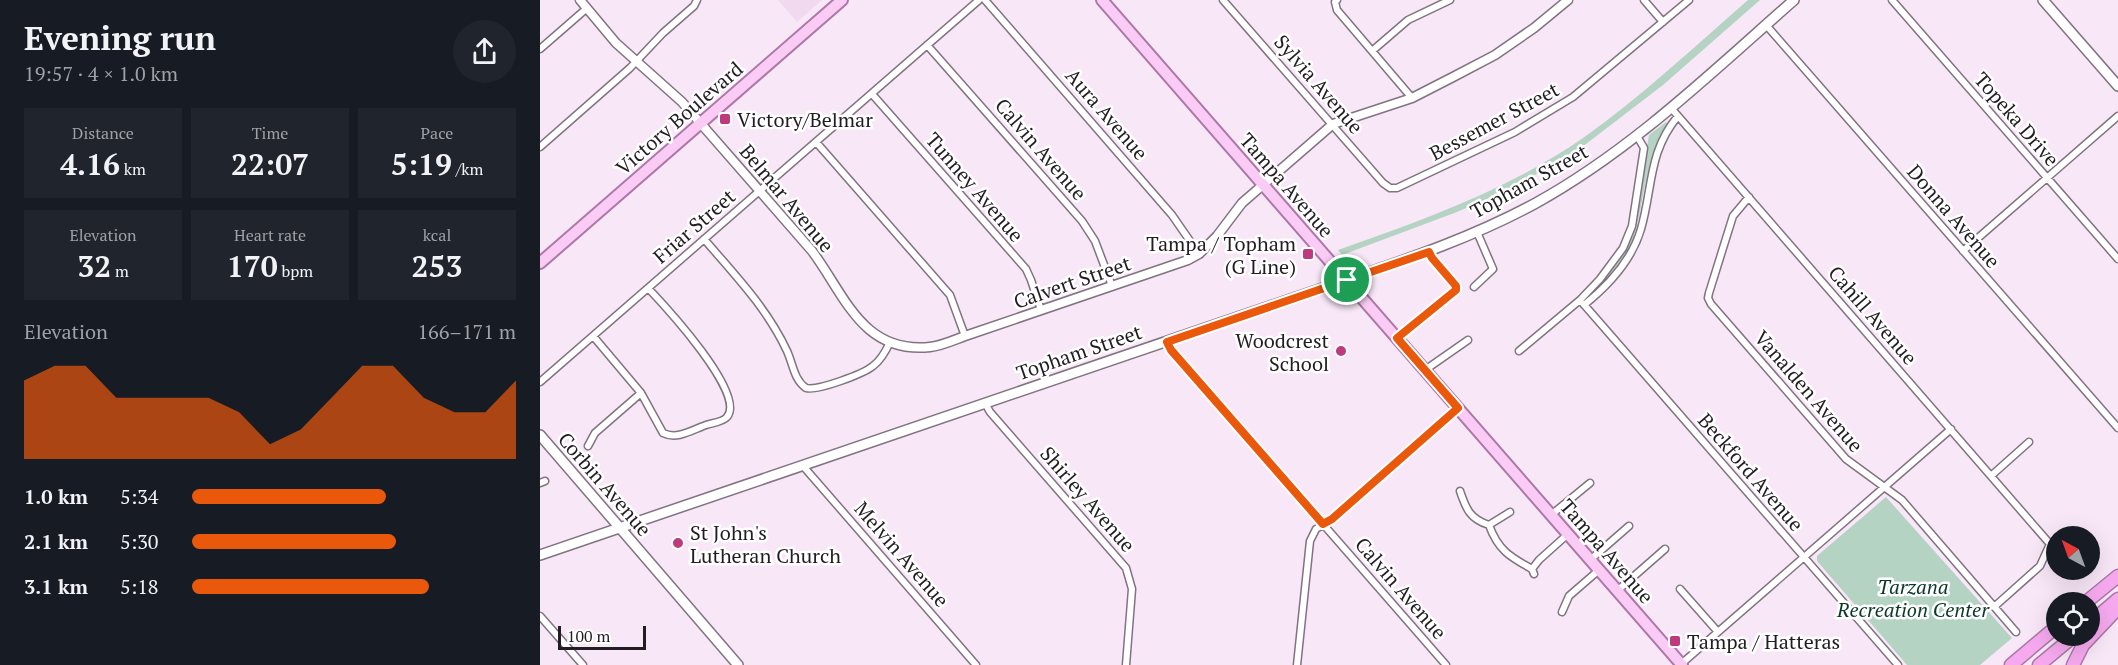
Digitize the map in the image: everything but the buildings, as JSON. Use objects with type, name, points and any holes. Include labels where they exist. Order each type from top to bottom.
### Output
[{"type":"highway","points":[[2098,592],[2118,576]]},
{"type":"highway","points":[[2100,614],[2118,599]]},
{"type":"highway","points":[[2073,665],[2083,645],[2118,608]]},
{"type":"highway","points":[[2011,665],[2046,635]]},
{"type":"highway","points":[[2039,665],[2062,646]]},
{"type":"main road","name":"Victory Boulevard","points":[[540,263],[842,0]]},
{"type":"main road","name":"Tampa Avenue","points":[[1102,0],[1681,665]]},
{"type":"main road","name":"Topham Street","points":[[540,555],[1429,252],[1477,232],[1566,185],[1637,136],[1794,0]]},
{"type":"main road","points":[[2043,0],[2118,86]]},
{"type":"main road","name":"Corbin Avenue","points":[[540,435],[738,665]]},
{"type":"street","name":"Belmar Avenue","points":[[579,0],[615,43],[677,97],[759,190],[827,271],[856,318],[872,333],[890,342]]},
{"type":"street","points":[[540,147],[636,63],[663,33],[694,6],[697,0]]},
{"type":"street","name":"Friar Street","points":[[540,382],[979,0]]},
{"type":"street","name":"Aura Avenue","points":[[985,0],[1175,219],[1199,254]]},
{"type":"street","name":"Sylvia Avenue","points":[[1223,0],[1383,183],[1390,188]]},
{"type":"street","points":[[1372,51],[1408,20],[1450,0]]},
{"type":"street","name":"Calvert Street","points":[[890,342],[905,347],[932,347],[1188,260],[1199,254],[1217,236],[1238,207],[1333,124],[1412,98],[1495,55],[1534,28],[1568,0]]},
{"type":"street","points":[[1644,0],[1663,22]]},
{"type":"street","name":"Bessemer Street","points":[[1390,188],[1403,187],[1544,116],[1597,79],[1689,0]]},
{"type":"street","name":"Topeka Drive","points":[[1892,0],[2118,259]]},
{"type":"street","points":[[1336,1],[1337,10],[1412,98]]},
{"type":"street","points":[[540,49],[586,9]]},
{"type":"street","name":"Donna Avenue","points":[[1766,25],[2118,428]]},
{"type":"street","name":"Calvin Avenue","points":[[927,45],[1083,222],[1095,241],[1112,286]]},
{"type":"street","name":"Tunney Avenue","points":[[872,93],[1026,269],[1041,310]]},
{"type":"street","name":"Cahill Avenue","points":[[1671,108],[2046,536]]},
{"type":"street","points":[[1519,351],[1607,286],[1630,254],[1641,228],[1656,154],[1665,134],[1678,116]]},
{"type":"street","points":[[1963,251],[2118,116]]},
{"type":"street","points":[[1582,303],[1614,262],[1632,226],[1644,148],[1637,136]]},
{"type":"street","points":[[816,142],[950,295],[965,336]]},
{"type":"street","name":"Vanalden Avenue","points":[[1749,197],[1733,216],[1709,293],[1708,298],[1711,304],[1846,459],[1902,500],[2016,632]]},
{"type":"street","points":[[1474,287],[1493,269],[1477,232]]},
{"type":"street","points":[[704,239],[759,304],[783,344],[797,380],[806,388],[817,388],[868,370],[880,359],[890,342]]},
{"type":"street","points":[[1397,338],[1456,290],[1456,286],[1429,252]]},
{"type":"street","points":[[593,336],[649,404],[663,434],[675,437],[725,419],[730,411],[721,382],[706,356],[648,288]]},
{"type":"street","name":"Beckford Avenue","points":[[1582,303],[1898,665]]},
{"type":"street","points":[[1425,370],[1468,340]]},
{"type":"street","name":"Calvin Avenue","points":[[1167,342],[1171,350],[1446,665]]},
{"type":"street","points":[[588,446],[595,433],[641,393]]},
{"type":"street","name":"Shirley Avenue","points":[[985,403],[990,412],[1126,568],[1132,589],[1126,665]]},
{"type":"street","points":[[1297,665],[1311,541],[1316,529],[1332,519],[1458,408]]},
{"type":"street","points":[[1681,665],[1951,429]]},
{"type":"street","points":[[1992,475],[2029,442]]},
{"type":"street","name":"Melvin Avenue","points":[[803,466],[976,665]]},
{"type":"street","points":[[1551,515],[1590,483]]},
{"type":"street","points":[[1460,491],[1467,510],[1473,518],[1489,525],[1497,544],[1504,552],[1533,571],[1539,560],[1568,534]]},
{"type":"street","points":[[1489,525],[1510,512]]},
{"type":"street","points":[[1590,560],[1629,526]]},
{"type":"street","points":[[1617,591],[1665,549]]},
{"type":"street","points":[[1994,607],[2040,566],[2046,556]]},
{"type":"street","points":[[1562,612],[1569,596],[1599,570]]},
{"type":"street","points":[[1680,589],[1718,632]]},
{"type":"street","points":[[540,616],[583,665]]},
{"type":"shaded area","points":[[778,0],[822,0],[797,22]]},
{"type":"green space","points":[[1748,0],[1760,0],[1663,85],[1586,144],[1530,178],[1457,212],[1342,255],[1338,250],[1464,202],[1554,157],[1626,106]]},
{"type":"green space","points":[[1666,122],[1668,125],[1650,166],[1634,237],[1629,249],[1615,273],[1591,295],[1589,294],[1622,254],[1637,211],[1649,135]]},
{"type":"green space","name":"Tarzana Recreation Center","points":[[1886,497],[2012,638],[1980,665],[1907,665],[1817,561],[1817,556]]},
{"type":"place","name":"Victory/Belmar","points":[[725,119]]},
{"type":"place","name":"Tampa / Topham (G Line)","points":[[1308,254]]},
{"type":"place","name":"Woodcrest School","points":[[1341,351]]},
{"type":"place","name":"St John's Lutheran Church","points":[[678,543]]},
{"type":"place","name":"Tampa / Hatteras","points":[[1675,641]]},
{"type":"route","points":[[1429,252],[1456,286],[1456,290],[1397,338],[1458,408],[1332,519],[1323,524],[1171,350],[1167,342],[1347,280],[1429,252]]}]
